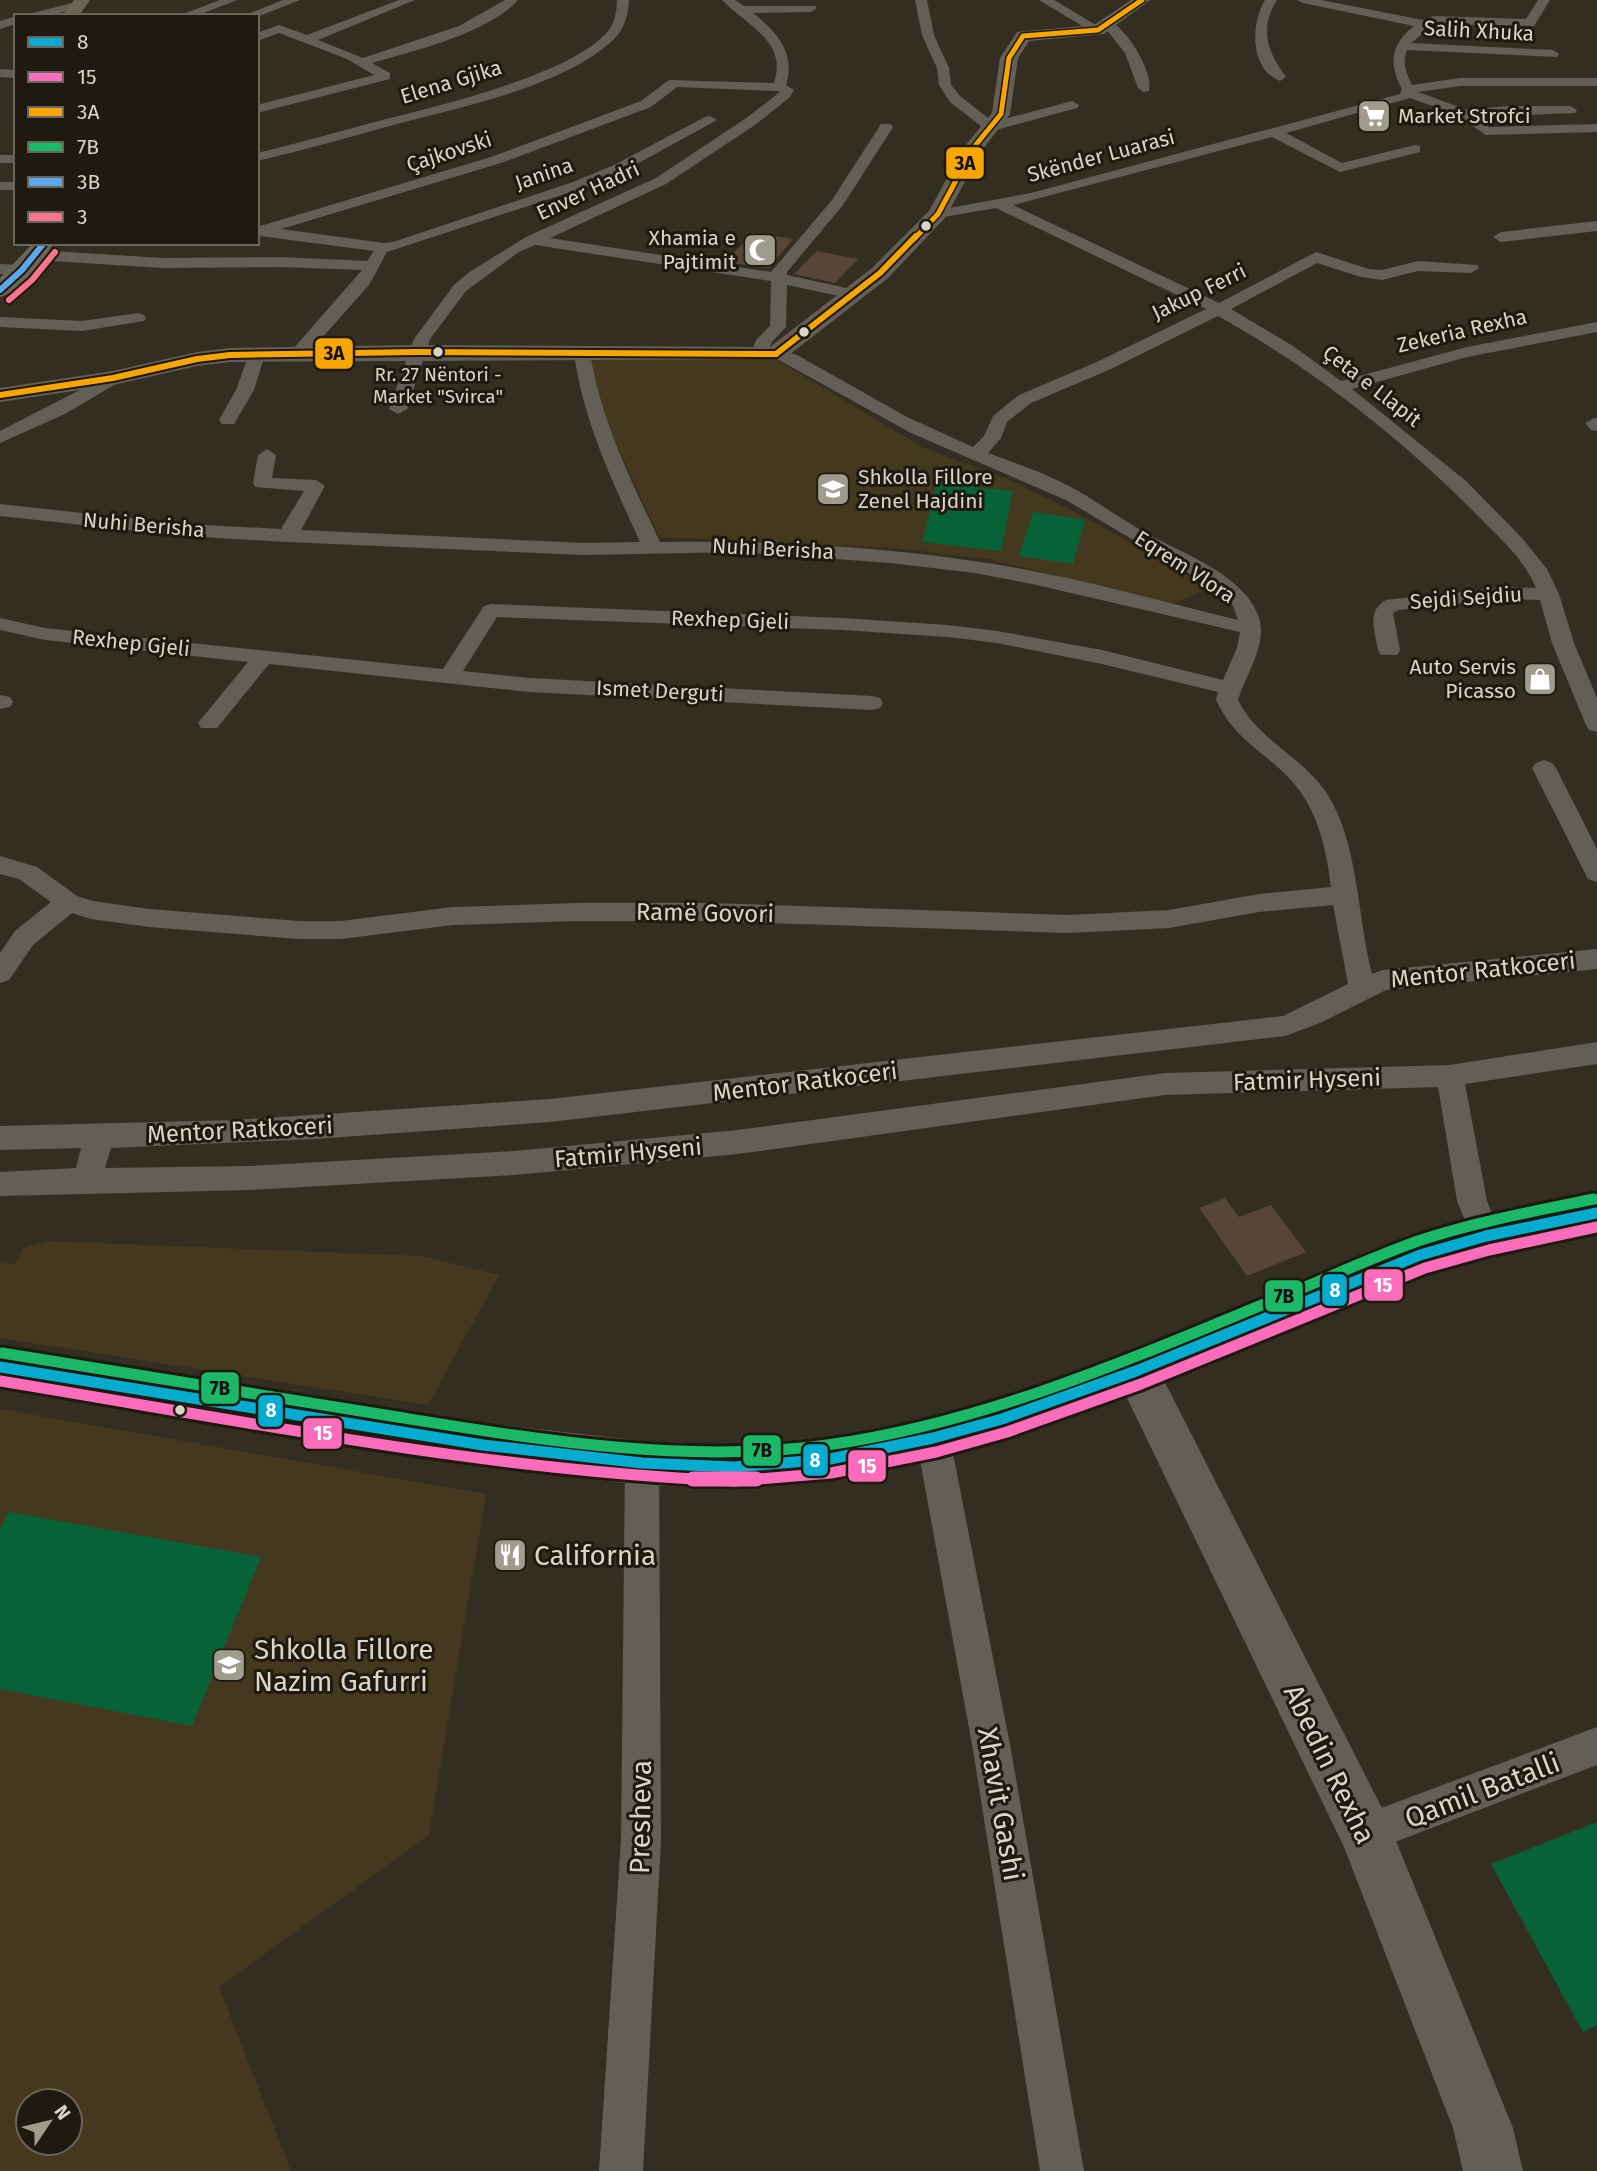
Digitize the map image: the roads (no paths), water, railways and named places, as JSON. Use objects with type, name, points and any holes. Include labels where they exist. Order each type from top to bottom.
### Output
[{"type":"main road","points":[[0,290],[34,256]]},
{"type":"main road","points":[[0,1367],[483,1445],[642,1463],[734,1467],[830,1459],[933,1438],[1002,1419],[1136,1371],[1420,1255],[1486,1236],[1597,1213]]},
{"type":"street","points":[[190,14],[231,0]]},
{"type":"street","points":[[255,14],[294,0]]},
{"type":"street","points":[[309,39],[409,0]]},
{"type":"street","points":[[363,62],[462,27],[498,11],[512,0]]},
{"type":"street","name":"Elena Gjika","points":[[259,156],[446,107],[537,77],[581,56],[609,37],[621,18],[623,0]]},
{"type":"street","name":"Enver Hadri","points":[[398,409],[422,339],[460,288],[496,259],[531,240],[661,181],[769,109],[787,90],[779,88],[785,76],[783,53],[777,43],[728,0]]},
{"type":"street","points":[[921,0],[928,35],[943,68],[945,85],[955,99],[991,127]]},
{"type":"street","points":[[1045,0],[1103,27],[1134,55],[1141,68],[1144,88]]},
{"type":"street","points":[[0,395],[113,378],[197,359],[257,354],[768,354],[854,294],[893,262],[938,214],[974,147],[991,127],[1004,104],[1004,78],[1009,58],[1024,36],[1103,27],[1142,0]]},
{"type":"street","points":[[1271,0],[1265,9],[1261,46],[1269,66],[1280,77]]},
{"type":"street","points":[[1303,0],[1424,24]]},
{"type":"street","name":"Salih Xhuka","points":[[1408,91],[1398,64],[1402,46],[1424,24],[1433,20],[1530,23],[1545,0]]},
{"type":"street","points":[[38,14],[76,7]]},
{"type":"street","points":[[742,10],[811,8]]},
{"type":"street","points":[[259,36],[279,29],[363,62],[385,76],[259,108]]},
{"type":"street","name":"Salih Xhuka","points":[[1402,46],[1553,54]]},
{"type":"street","name":"Skënder Luarasi","points":[[938,214],[1000,204],[1385,103],[1408,91],[1460,82],[1597,82]]},
{"type":"street","name":"Çajkovski","points":[[259,231],[482,165],[646,104],[674,83],[779,88]]},
{"type":"street","points":[[1408,91],[1451,106],[1466,114],[1486,131],[1597,128]]},
{"type":"street","points":[[991,127],[1072,105]]},
{"type":"street","points":[[1466,114],[1508,110],[1584,110]]},
{"type":"street","name":"Janina","points":[[384,248],[578,185],[619,168],[710,120]]},
{"type":"street","points":[[768,354],[764,340],[778,327],[779,278],[783,266],[838,202],[886,127]]},
{"type":"street","points":[[1274,132],[1340,168],[1415,149]]},
{"type":"street","name":"Çeta e Llapit","points":[[1000,204],[1218,308],[1287,350],[1339,388],[1459,485],[1488,512],[1540,573],[1563,643],[1597,725]]},
{"type":"street","points":[[1502,237],[1597,226]]},
{"type":"street","points":[[259,231],[384,248],[363,282],[299,353]]},
{"type":"street","points":[[531,240],[740,270],[854,294]]},
{"type":"street","name":"Jakup Ferri","points":[[975,456],[992,438],[999,420],[1026,400],[1105,365],[1324,253],[1367,274],[1382,275],[1418,266],[1471,268]]},
{"type":"street","points":[[0,269],[34,256],[173,263],[280,262],[371,266]]},
{"type":"street","points":[[0,323],[82,326],[138,318]]},
{"type":"street","name":"Zekeria Rexha","points":[[1339,388],[1415,364],[1494,344],[1597,327]]},
{"type":"street","points":[[582,353],[587,389],[596,419],[653,548]]},
{"type":"street","points":[[228,419],[245,390],[257,354]]},
{"type":"street","name":"Eqrem Vlora","points":[[768,354],[791,359],[918,430],[975,456],[1052,485],[1201,572],[1237,598],[1248,612],[1252,629],[1247,653],[1229,688]]},
{"type":"street","points":[[0,438],[60,410],[113,378]]},
{"type":"street","points":[[267,455],[262,483],[316,486],[288,536]]},
{"type":"street","name":"Nuhi Berisha","points":[[0,510],[184,530],[288,536],[584,550],[717,546],[818,550],[975,567],[1252,629]]},
{"type":"street","name":"Sejdi Sejdiu","points":[[1389,650],[1383,613],[1394,604],[1494,594],[1549,594]]},
{"type":"street","name":"Rexhep Gjeli","points":[[0,624],[44,634],[448,678],[491,610],[842,624],[997,637],[1102,657],[1229,688]]},
{"type":"street","points":[[209,723],[263,657]]},
{"type":"street","name":"Ismet Derguti","points":[[448,678],[529,685],[872,703]]},
{"type":"street","points":[[1229,688],[1227,700],[1242,729],[1307,782],[1331,824],[1338,849],[1362,987]]},
{"type":"street","points":[[1544,768],[1597,873]]},
{"type":"street","name":"Ramë Govori","points":[[0,865],[28,873],[68,902],[91,910],[149,918],[309,930],[341,930],[453,916],[578,912],[709,912],[1068,924],[1169,919],[1259,903],[1344,895]]},
{"type":"street","points":[[0,973],[24,938],[68,902]]},
{"type":"street","name":"Mentor Ratkoceri","points":[[0,1138],[99,1137],[416,1121],[627,1103],[1284,1026],[1315,1016],[1362,987],[1383,979],[1597,959]]},
{"type":"street","points":[[1149,1040],[1164,1084]]},
{"type":"street","name":"Fatmir Hyseni","points":[[0,1184],[250,1178],[514,1163],[738,1142],[1164,1084],[1450,1076],[1597,1053]]},
{"type":"street","points":[[1450,1076],[1472,1201],[1486,1236]]},
{"type":"street","points":[[87,1180],[99,1137]]},
{"type":"street","name":"Abedin Rexha","points":[[1136,1371],[1366,1833],[1483,2128],[1493,2171]]},
{"type":"street","name":"Xhavit Gashi","points":[[933,1438],[992,1750],[1062,2171]]},
{"type":"street","name":"Presheva","points":[[621,2171],[641,1839],[642,1463]]},
{"type":"street","name":"Qamil Batalli","points":[[1366,1833],[1597,1746]]},
{"type":"place","name":"Market Strofci","points":[[1374,116]]},
{"type":"place","name":"Xhamia e Pajtimit","points":[[760,250]]},
{"type":"place","name":"Rr. 27 Nëntori - Market \"Svirca\"","points":[[438,352]]},
{"type":"place","name":"Shkolla Fillore Zenel Hajdini","points":[[833,489]]},
{"type":"place","name":"Auto Servis Picasso","points":[[1540,679]]},
{"type":"place","name":"California","points":[[510,1555]]},
{"type":"place","name":"Shkolla Fillore Nazim Gafurri","points":[[229,1665]]}]
